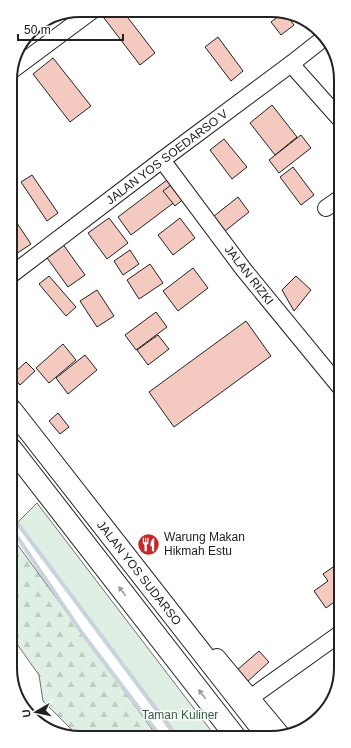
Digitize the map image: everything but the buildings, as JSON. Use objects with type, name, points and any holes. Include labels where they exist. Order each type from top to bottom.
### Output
[{"type":"main road","name":"JALAN YOS SUDARSO","points":[[17,416],[263,731]]},
{"type":"main road","name":"JALAN YOS SUDARSO","points":[[17,455],[231,731]]},
{"type":"main road","points":[[39,484],[59,470]]},
{"type":"street","points":[[19,65],[84,17]]},
{"type":"street","name":"JALAN YOS SOEDARSO V","points":[[17,270],[320,41]]},
{"type":"street","points":[[291,64],[334,112]]},
{"type":"street","name":"JALAN RIZKI","points":[[162,160],[244,270],[334,380]]},
{"type":"street","points":[[27,429],[278,730]]},
{"type":"street","points":[[242,703],[334,638]]},
{"type":"green space","name":"Taman Kuliner","points":[[37,503],[211,731],[174,731],[17,523]]},
{"type":"green space","points":[[17,544],[153,731],[72,730],[43,701],[39,675],[17,644]]},
{"type":"waterway","points":[[17,523],[172,731]]},
{"type":"waterway","points":[[17,536],[82,633],[156,731]]},
{"type":"place","name":"Warung Makan Hikmah Estu","points":[[149,544]]}]
